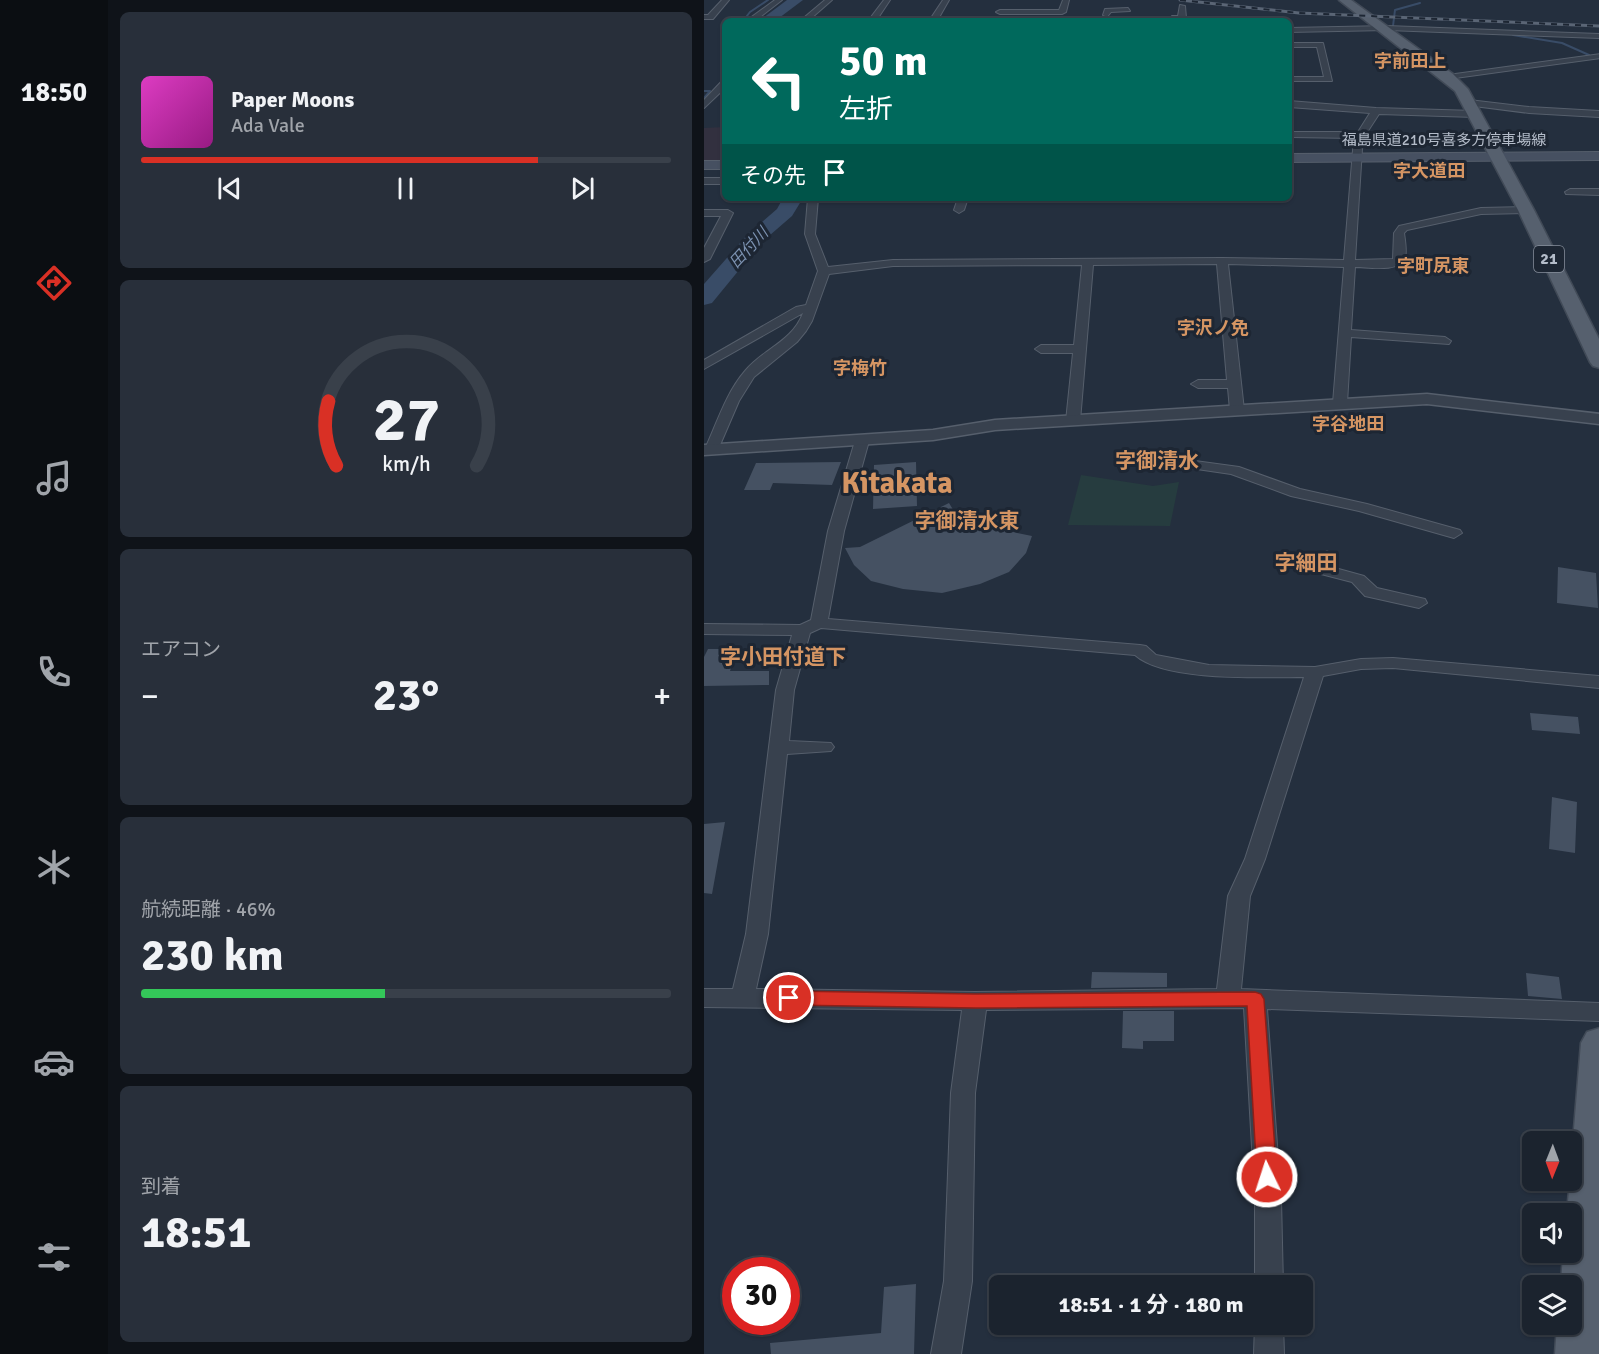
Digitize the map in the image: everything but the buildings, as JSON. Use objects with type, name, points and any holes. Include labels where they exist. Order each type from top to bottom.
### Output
[{"type":"main road","name":"21","points":[[1344,0],[1461,89],[1526,210],[1598,354]]},
{"type":"main road","name":"福島県道210号喜多方停車場線","points":[[1292,158],[1600,156]]},
{"type":"main road","points":[[704,165],[722,165]]},
{"type":"main road","points":[[1578,1354],[1592,1256],[1600,1043]]},
{"type":"street","points":[[704,17],[710,17],[726,0]]},
{"type":"street","points":[[754,18],[779,0]]},
{"type":"street","points":[[808,18],[829,0]]},
{"type":"street","points":[[874,18],[887,0]]},
{"type":"street","points":[[935,18],[946,0]]},
{"type":"street","points":[[998,18],[1002,9],[1062,12],[1066,0]]},
{"type":"street","points":[[1129,0],[1128,10],[1131,18]]},
{"type":"street","points":[[1181,6],[1182,18]]},
{"type":"street","points":[[1107,15],[1107,10],[1128,10]]},
{"type":"street","points":[[1217,18],[1238,18]]},
{"type":"street","points":[[1292,30],[1381,29],[1600,36]]},
{"type":"street","points":[[1292,45],[1320,45],[1329,79],[1292,79]]},
{"type":"street","points":[[1448,77],[1600,56]]},
{"type":"street","points":[[704,90],[721,87]]},
{"type":"street","points":[[704,105],[721,87]]},
{"type":"street","points":[[1292,106],[1376,111],[1540,107],[1600,114]]},
{"type":"street","points":[[1340,404],[1343,333],[1357,157],[1360,135],[1376,111]]},
{"type":"street","points":[[1292,134],[1360,135]]},
{"type":"street","points":[[704,181],[722,181]]},
{"type":"street","points":[[1570,192],[1600,192]]},
{"type":"street","points":[[708,449],[742,384],[755,368],[789,342],[808,318],[824,271],[810,234],[813,201]]},
{"type":"street","points":[[959,210],[962,201]]},
{"type":"street","points":[[704,213],[729,209],[704,259]]},
{"type":"street","points":[[824,271],[871,264],[1088,261],[1350,261],[1386,264],[1397,261],[1401,254],[1400,230],[1420,222],[1481,211],[1526,210]]},
{"type":"street","points":[[1073,421],[1088,261]]},
{"type":"street","points":[[1222,261],[1236,410]]},
{"type":"street","points":[[704,365],[800,310],[811,307]]},
{"type":"street","points":[[1343,333],[1445,341]]},
{"type":"street","points":[[1041,349],[1080,349]]},
{"type":"street","points":[[1198,384],[1234,384]]},
{"type":"street","points":[[708,449],[862,441],[933,435],[995,425],[1427,399],[1600,419]]},
{"type":"street","points":[[742,998],[757,934],[785,690],[810,626],[851,469],[862,441]]},
{"type":"street","points":[[1195,465],[1234,470],[1323,501],[1362,507],[1454,533]]},
{"type":"street","points":[[1327,556],[1327,571],[1358,579],[1371,592],[1419,603]]},
{"type":"street","points":[[704,629],[810,626],[1140,650],[1150,659],[1209,670],[1315,672],[1361,664],[1393,663],[1600,681]]},
{"type":"street","points":[[1228,998],[1239,896],[1255,859],[1315,672]]},
{"type":"street","points":[[777,748],[824,747]]},
{"type":"street","points":[[704,998],[975,1001],[1228,998],[1600,1012]]},
{"type":"street","points":[[1255,999],[1268,1199],[1269,1275]]},
{"type":"street","points":[[946,1354],[958,1281],[963,1093],[975,1001]]},
{"type":"street","points":[[1269,1335],[1269,1354]]},
{"type":"shaded area","points":[[722,127],[722,160],[704,160],[704,128]]},
{"type":"green space","points":[[1081,475],[1153,486],[1179,482],[1170,526],[1068,525]]},
{"type":"waterway","points":[[745,18],[768,0]]},
{"type":"waterway","name":"田付川","points":[[770,18],[796,0]]},
{"type":"waterway","points":[[1393,26],[1395,10],[1420,3]]},
{"type":"waterway","points":[[1513,35],[1562,43],[1589,55]]},
{"type":"waterway","points":[[704,91],[710,91],[704,98]]},
{"type":"waterway","name":"田付川","points":[[704,298],[755,238],[785,212],[791,201]]},
{"type":"railway","points":[[1180,0],[1299,13],[1600,26]]},
{"type":"district","name":"字前田上","points":[[1410,61]]},
{"type":"district","name":"字大道田","points":[[1429,171]]},
{"type":"district","name":"字町尻東","points":[[1433,266]]},
{"type":"district","name":"字沢ノ免","points":[[1213,328]]},
{"type":"district","name":"字梅竹","points":[[860,368]]},
{"type":"district","name":"字谷地田","points":[[1348,424]]},
{"type":"district","name":"字御清水","points":[[1157,461]]},
{"type":"district","name":"Kitakata","points":[[897,483]]},
{"type":"district","name":"字御清水東","points":[[967,521]]},
{"type":"district","name":"字細田","points":[[1306,563]]},
{"type":"district","name":"字小田付道下","points":[[783,657]]},
{"type":"route","points":[[789,998],[975,1001],[1255,999],[1267,1177]]}]
